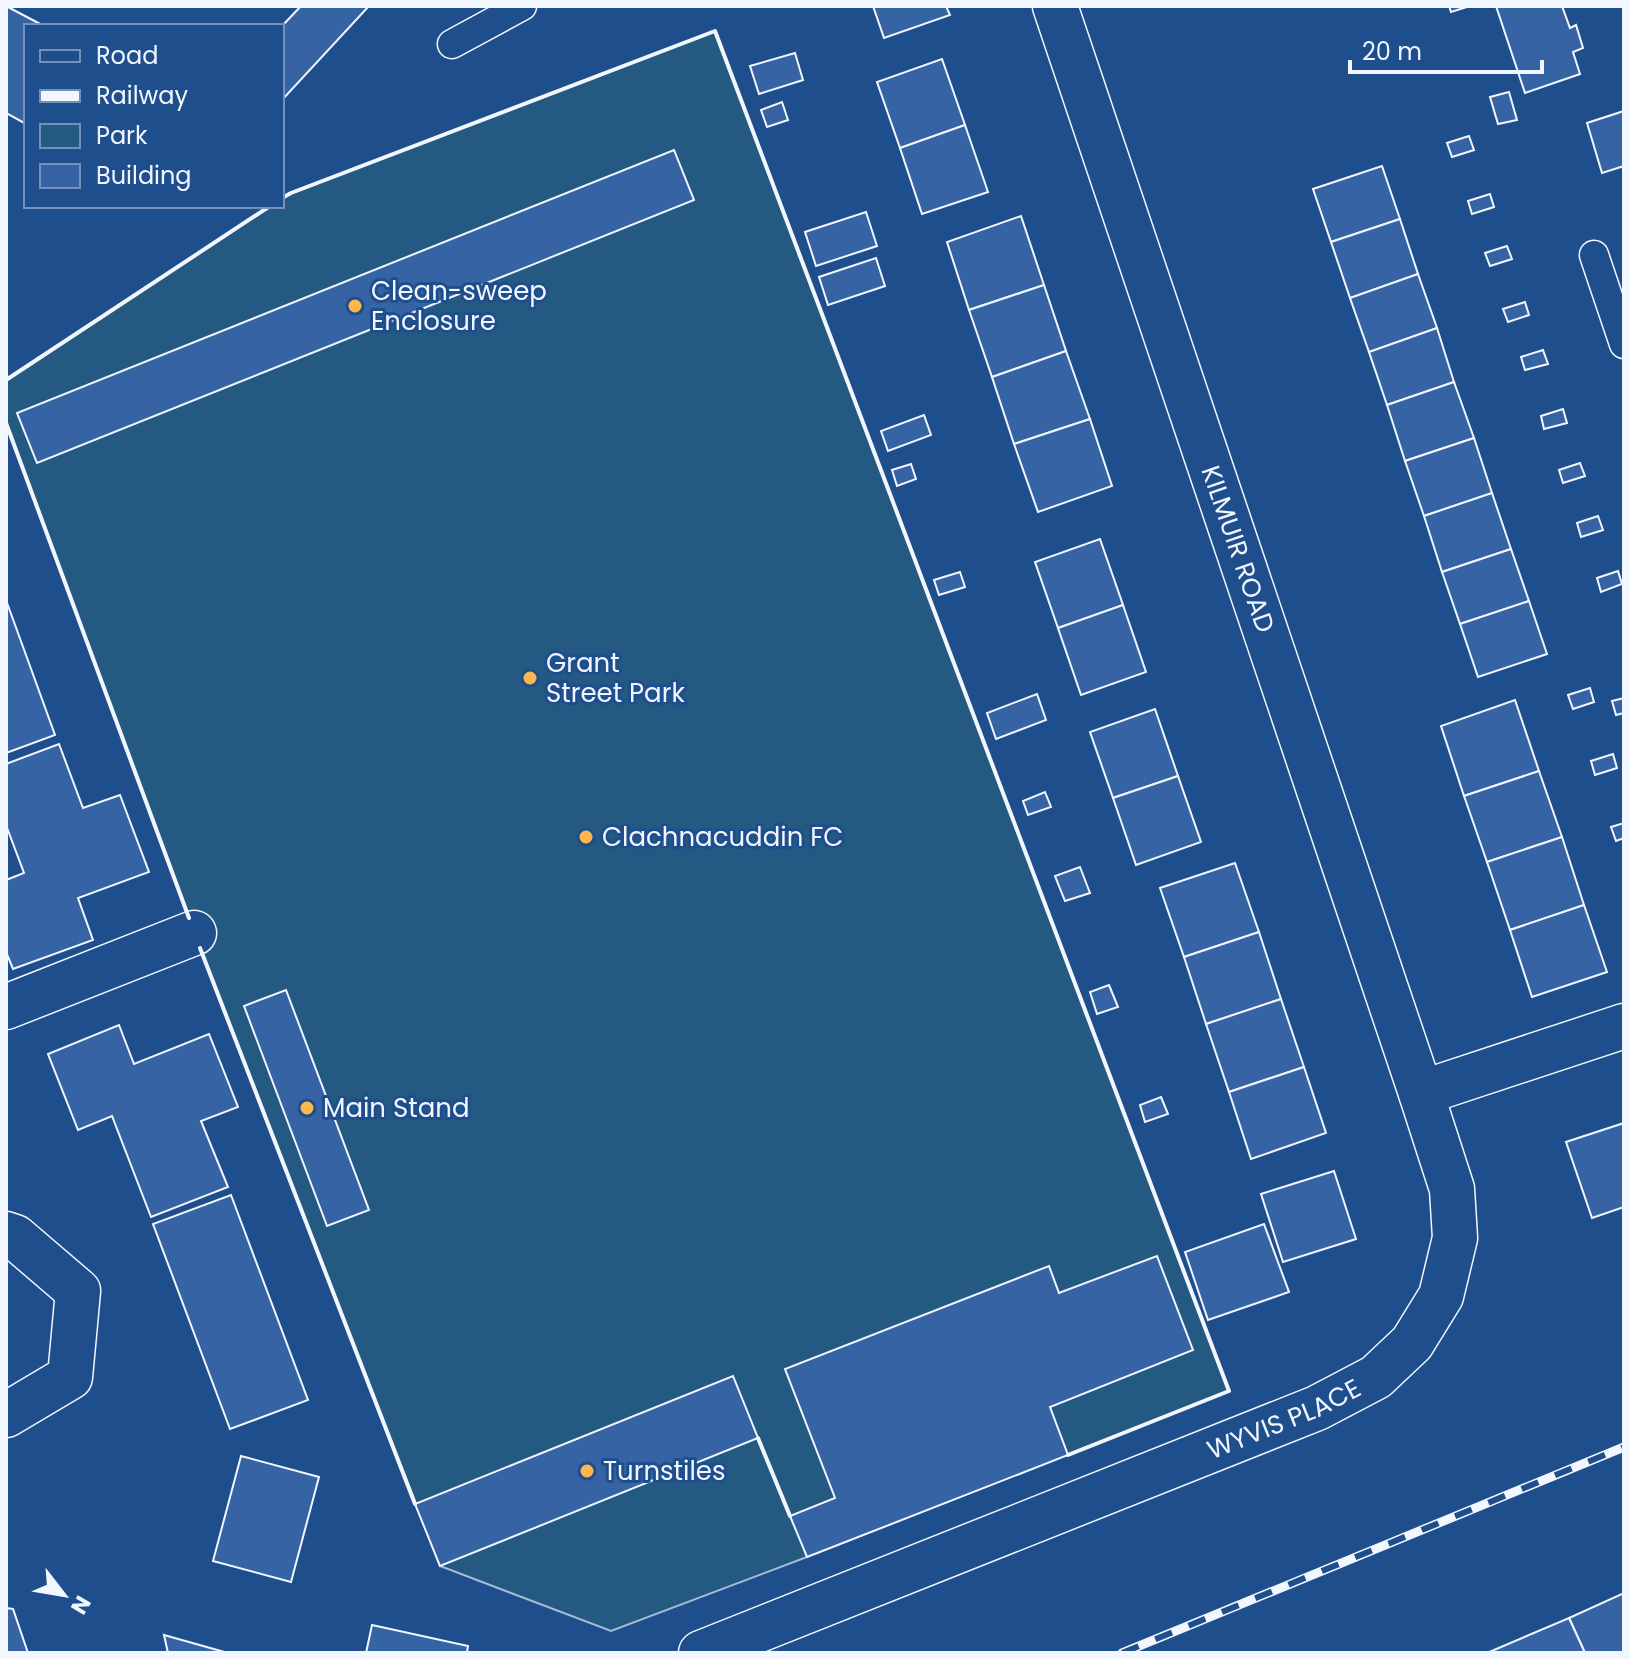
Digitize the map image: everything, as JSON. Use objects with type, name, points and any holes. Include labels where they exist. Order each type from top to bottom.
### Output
[{"type":"street","name":"KILMUIR ROAD","points":[[1055,6],[1421,1093]]},
{"type":"street","points":[[6,1007],[194,933]]},
{"type":"street","points":[[1421,1093],[1624,1026]]},
{"type":"street","name":"WYVIS PLACE","points":[[701,1653],[1317,1408],[1376,1377],[1412,1343],[1441,1296],[1455,1238],[1452,1189],[1421,1093]]},
{"type":"street","points":[[6,1234],[15,1237],[78,1291],[70,1377],[6,1415]]},
{"type":"lane","points":[[452,44],[522,6]]},
{"type":"lane","points":[[1594,255],[1624,344]]},
{"type":"green space","name":"Grant Street Park","points":[[715,31],[1229,1391],[611,1631],[440,1566],[194,933],[6,423],[6,380],[267,208],[284,208],[284,197]]},
{"type":"building","points":[[6,6],[40,24],[24,24],[24,123],[6,113]]},
{"type":"building","points":[[301,6],[369,6],[284,98],[284,24]]},
{"type":"building","points":[[873,6],[946,6],[950,15],[884,38]]},
{"type":"building","points":[[1449,6],[1470,6],[1451,12]]},
{"type":"building","points":[[1496,6],[1562,6],[1570,28],[1576,25],[1583,48],[1573,52],[1580,74],[1525,93]]},
{"type":"building","points":[[795,53],[803,80],[759,94],[750,66]]},
{"type":"building","points":[[942,59],[965,125],[900,148],[877,82]]},
{"type":"building","points":[[1509,92],[1517,120],[1498,124],[1490,97]]},
{"type":"building","points":[[782,102],[788,120],[767,127],[761,110]]},
{"type":"building","points":[[1624,111],[1624,166],[1602,173],[1587,123]]},
{"type":"building","points":[[965,125],[988,192],[922,214],[900,148]]},
{"type":"building","points":[[1469,136],[1474,150],[1452,157],[1447,143]]},
{"type":"building","name":"Clean-sweep Enclosure","points":[[674,150],[694,200],[37,463],[17,413]]},
{"type":"building","points":[[1382,166],[1400,219],[1331,242],[1313,189]]},
{"type":"building","points":[[1490,194],[1494,207],[1472,214],[1468,201]]},
{"type":"building","points":[[866,212],[877,246],[816,266],[805,232]]},
{"type":"building","points":[[1021,216],[1044,285],[969,310],[947,242]]},
{"type":"building","points":[[1400,219],[1418,274],[1350,298],[1331,242]]},
{"type":"building","points":[[1507,246],[1512,259],[1490,266],[1485,253]]},
{"type":"building","points":[[876,258],[885,286],[828,305],[819,277]]},
{"type":"building","points":[[1418,274],[1437,328],[1369,352],[1350,298]]},
{"type":"building","points":[[1044,285],[1066,351],[992,377],[969,310]]},
{"type":"building","points":[[1525,302],[1529,315],[1508,322],[1503,309]]},
{"type":"building","points":[[1437,328],[1454,382],[1387,405],[1369,352]]},
{"type":"building","points":[[1543,350],[1548,364],[1525,370],[1521,357]]},
{"type":"building","points":[[1066,351],[1090,419],[1014,444],[992,377]]},
{"type":"building","points":[[1454,382],[1474,438],[1405,461],[1387,405]]},
{"type":"building","points":[[1563,409],[1567,423],[1544,429],[1541,416]]},
{"type":"building","points":[[924,415],[931,435],[888,451],[881,431]]},
{"type":"building","points":[[1090,419],[1112,486],[1038,512],[1014,444]]},
{"type":"building","points":[[1474,438],[1492,493],[1424,516],[1405,461]]},
{"type":"building","points":[[1580,463],[1585,476],[1563,483],[1559,470]]},
{"type":"building","points":[[911,464],[916,479],[897,486],[892,470]]},
{"type":"building","points":[[1492,493],[1511,549],[1442,572],[1424,516]]},
{"type":"building","points":[[1598,516],[1603,530],[1581,537],[1577,523]]},
{"type":"building","points":[[1100,539],[1123,605],[1058,628],[1035,562]]},
{"type":"building","points":[[1511,549],[1529,601],[1460,624],[1442,572]]},
{"type":"building","points":[[1618,571],[1622,584],[1601,592],[1597,578]]},
{"type":"building","points":[[960,572],[965,587],[939,595],[934,580]]},
{"type":"building","points":[[6,600],[55,735],[6,753]]},
{"type":"building","points":[[1529,601],[1547,654],[1478,677],[1460,624]]},
{"type":"building","points":[[1123,605],[1146,672],[1081,695],[1058,628]]},
{"type":"building","points":[[1590,688],[1594,702],[1573,709],[1568,695]]},
{"type":"building","points":[[1037,694],[1046,720],[996,739],[987,713]]},
{"type":"building","points":[[1624,698],[1624,713],[1616,715],[1612,701]]},
{"type":"building","points":[[1515,700],[1539,771],[1464,796],[1441,726]]},
{"type":"building","points":[[1155,709],[1178,776],[1113,798],[1090,732]]},
{"type":"building","points":[[59,744],[83,808],[120,795],[149,872],[78,898],[93,940],[13,969],[6,952],[6,880],[24,873],[6,825],[6,764]]},
{"type":"building","points":[[1613,754],[1617,768],[1595,775],[1591,761]]},
{"type":"building","points":[[1539,771],[1562,837],[1487,862],[1464,796]]},
{"type":"building","points":[[1178,776],[1201,842],[1136,865],[1113,798]]},
{"type":"building","points":[[1045,792],[1051,807],[1028,815],[1023,801]]},
{"type":"building","points":[[1624,823],[1624,838],[1616,841],[1611,827]]},
{"type":"building","points":[[1562,837],[1584,905],[1510,930],[1487,862]]},
{"type":"building","points":[[1235,863],[1259,932],[1184,957],[1160,888]]},
{"type":"building","points":[[1080,867],[1090,893],[1065,901],[1055,876]]},
{"type":"building","points":[[1584,905],[1607,972],[1532,997],[1510,930]]},
{"type":"building","points":[[1259,932],[1281,999],[1206,1024],[1184,957]]},
{"type":"building","points":[[1109,985],[1118,1007],[1097,1014],[1090,992]]},
{"type":"building","name":"Main Stand","points":[[286,990],[369,1210],[327,1226],[244,1006]]},
{"type":"building","points":[[1281,999],[1304,1067],[1229,1092],[1206,1024]]},
{"type":"building","points":[[119,1025],[134,1064],[209,1034],[238,1107],[201,1121],[228,1187],[151,1217],[112,1116],[78,1130],[48,1054]]},
{"type":"building","points":[[1304,1067],[1326,1133],[1251,1159],[1229,1092]]},
{"type":"building","points":[[1161,1097],[1168,1114],[1145,1122],[1140,1105]]},
{"type":"building","points":[[1624,1123],[1624,1207],[1592,1218],[1566,1142]]},
{"type":"building","points":[[1334,1171],[1356,1239],[1283,1262],[1261,1194]]},
{"type":"building","points":[[231,1195],[308,1400],[230,1429],[153,1224]]},
{"type":"building","points":[[1264,1224],[1289,1292],[1208,1320],[1185,1252]]},
{"type":"building","points":[[1157,1256],[1193,1350],[1050,1407],[1068,1455],[807,1557],[790,1516],[835,1498],[785,1369],[1049,1266],[1059,1293]]},
{"type":"building","name":"Turnstiles","points":[[733,1376],[758,1438],[440,1566],[415,1504]]},
{"type":"building","points":[[241,1456],[319,1477],[291,1582],[213,1561]]},
{"type":"building","points":[[1624,1593],[1624,1653],[1585,1653],[1569,1618]]},
{"type":"building","points":[[6,1608],[13,1609],[28,1653],[6,1653]]},
{"type":"building","points":[[1569,1618],[1585,1653],[1487,1653]]},
{"type":"building","points":[[372,1625],[468,1646],[467,1653],[366,1653]]},
{"type":"building","points":[[164,1635],[228,1653],[168,1653]]},
{"type":"railway","points":[[1122,1653],[1624,1447]]},
{"type":"wall","points":[[284,197],[715,31],[1229,1391],[1068,1455]]},
{"type":"wall","points":[[6,380],[267,208]]},
{"type":"wall","points":[[6,423],[189,918]]},
{"type":"wall","points":[[200,948],[415,1504]]},
{"type":"wall","points":[[758,1438],[790,1516]]},
{"type":"place","name":"Clean-sweep Enclosure","points":[[355,306]]},
{"type":"place","name":"Grant Street Park","points":[[530,678]]},
{"type":"place","name":"Clachnacuddin FC","points":[[586,837]]},
{"type":"place","name":"Main Stand","points":[[307,1108]]},
{"type":"place","name":"Turnstiles","points":[[587,1471]]}]
